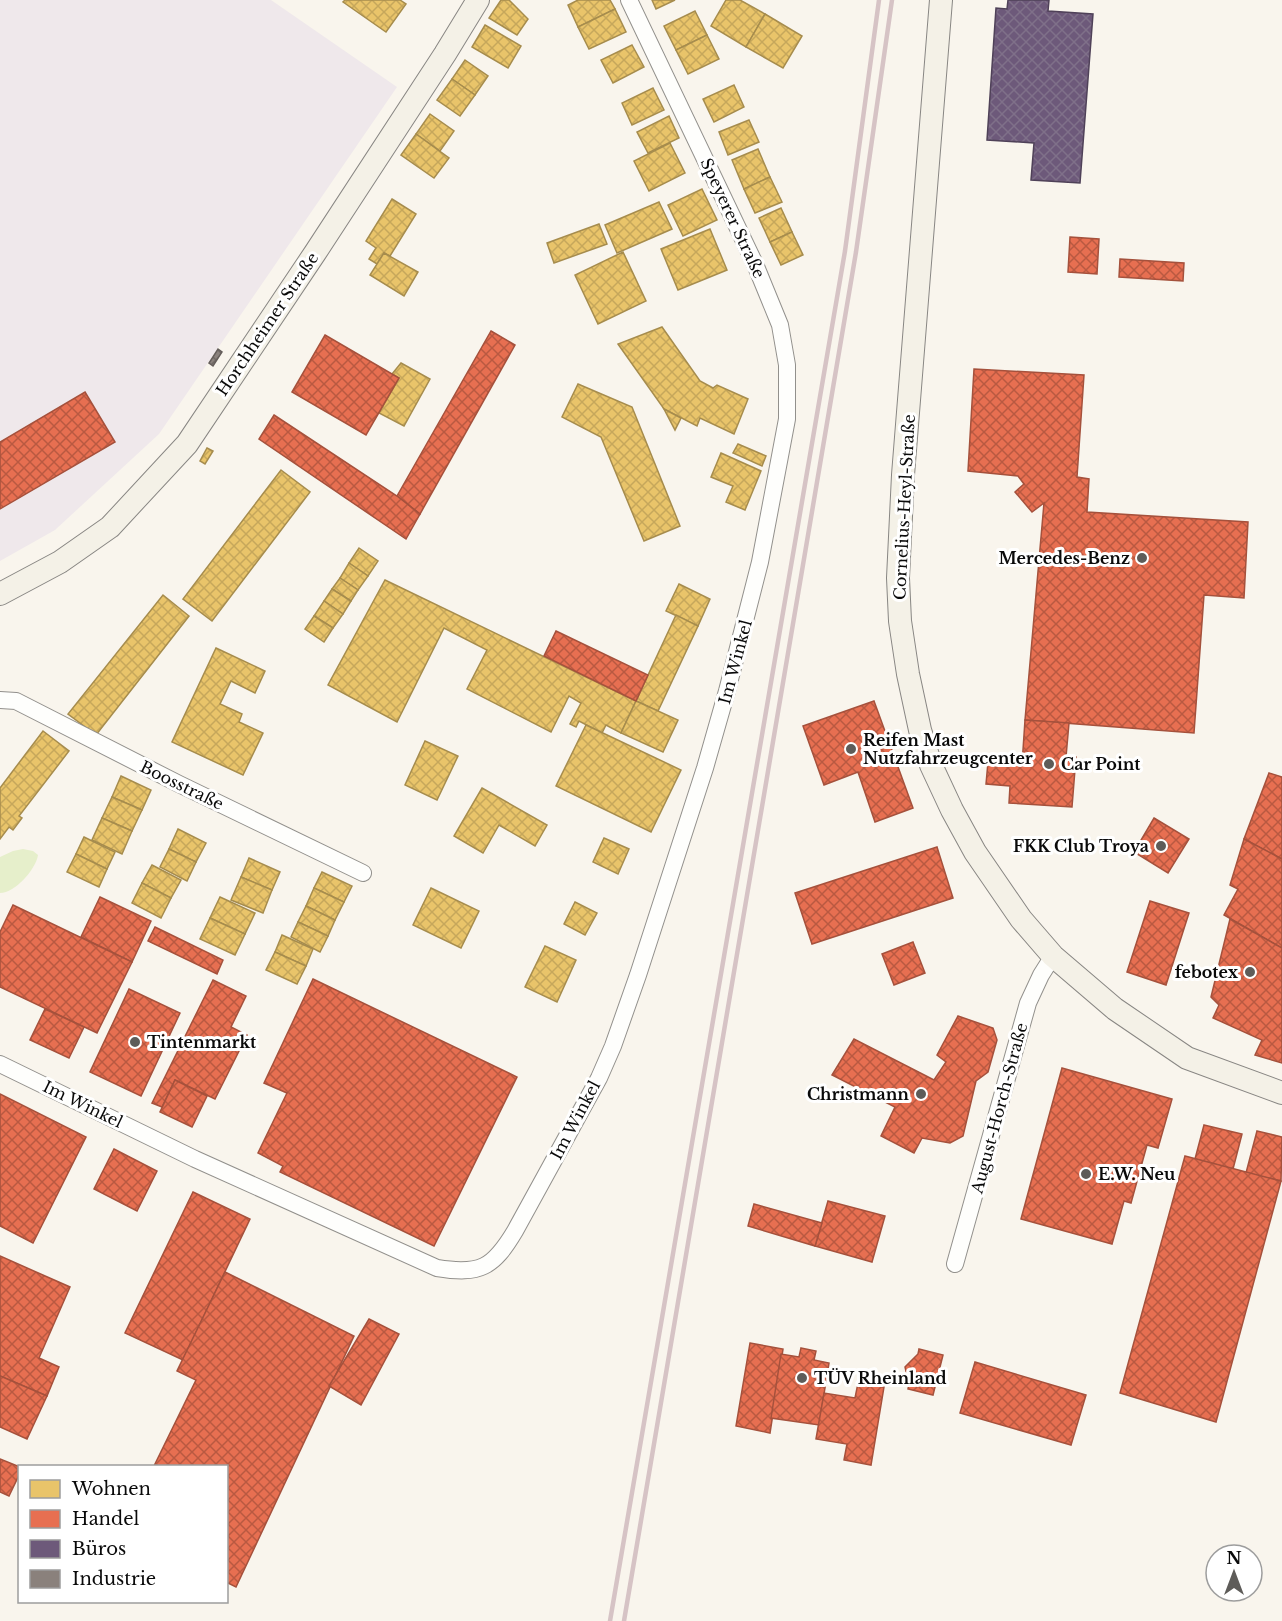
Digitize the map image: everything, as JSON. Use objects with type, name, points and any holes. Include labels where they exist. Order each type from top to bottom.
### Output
[{"type":"main road","name":"Horchheimer Straße","points":[[0,594],[60,562],[110,527],[187,444],[310,261],[478,0]]},
{"type":"main road","name":"Cornelius-Heyl-Straße","points":[[941,0],[903,475],[898,578],[900,621],[920,730],[932,765],[952,810],[975,852],[1021,919],[1053,957],[1115,1009],[1187,1058],[1282,1093]]},
{"type":"street","name":"Speyerer Straße","points":[[629,0],[745,243],[780,325],[787,365],[788,389],[787,419],[782,449]]},
{"type":"street","name":"Im Winkel","points":[[0,1064],[195,1159],[429,1266],[470,1271],[494,1261],[503,1252],[599,1078],[617,1036],[705,768],[727,691],[760,562],[782,449]]},
{"type":"street","name":"Boosstraße","points":[[0,700],[16,701],[179,784],[363,873]]},
{"type":"street","name":"August-Horch-Straße","points":[[955,1264],[1028,1004],[1041,975],[1053,957]]},
{"type":"shaded area","points":[[0,0],[271,0],[397,87],[159,434],[55,530],[0,561]]},
{"type":"green space","points":[[23,849],[33,851],[38,855],[33,867],[18,885],[0,893],[0,857]]},
{"type":"building: Wohnen","points":[[345,0],[400,0],[406,4],[386,32],[343,2]]},
{"type":"building: Wohnen","points":[[501,0],[509,0],[528,19],[517,35],[489,18]]},
{"type":"building: Wohnen","points":[[578,0],[610,0],[615,9],[578,27],[568,5]]},
{"type":"building: Wohnen","points":[[652,0],[675,0],[656,9]]},
{"type":"building: Wohnen","points":[[726,0],[740,0],[765,14],[746,47],[711,26]]},
{"type":"building: Wohnen","points":[[615,9],[626,32],[589,49],[578,27]]},
{"type":"building: Wohnen","points":[[695,11],[707,35],[676,50],[664,26]]},
{"type":"building: Wohnen","points":[[765,14],[802,36],[783,68],[746,47]]},
{"type":"building: Wohnen","points":[[485,25],[521,46],[508,68],[472,47]]},
{"type":"building: Wohnen","points":[[707,35],[719,59],[688,74],[676,50]]},
{"type":"building: Wohnen","points":[[632,45],[644,67],[613,83],[601,60]]},
{"type":"building: Wohnen","points":[[465,60],[488,76],[475,95],[452,79]]},
{"type":"building: Wohnen","points":[[452,79],[475,95],[460,116],[437,100]]},
{"type":"building: Wohnen","points":[[734,85],[744,107],[714,122],[703,99]]},
{"type":"building: Wohnen","points":[[653,88],[664,110],[632,125],[622,103]]},
{"type":"building: Wohnen","points":[[430,114],[454,131],[440,151],[416,134]]},
{"type":"building: Wohnen","points":[[669,116],[679,138],[648,153],[637,132]]},
{"type":"building: Wohnen","points":[[749,120],[759,142],[728,155],[719,132]]},
{"type":"building: Wohnen","points":[[416,134],[449,158],[434,178],[401,155]]},
{"type":"building: Wohnen","points":[[670,143],[685,173],[649,191],[634,161]]},
{"type":"building: Wohnen","points":[[758,149],[770,177],[744,189],[732,160]]},
{"type":"building: Wohnen","points":[[770,177],[782,202],[755,213],[744,189]]},
{"type":"building: Wohnen","points":[[702,189],[717,220],[683,236],[668,205]]},
{"type":"building: Wohnen","points":[[392,199],[416,214],[390,256],[384,253],[377,264],[369,259],[376,248],[366,241]]},
{"type":"building: Wohnen","points":[[659,202],[672,229],[617,253],[605,225]]},
{"type":"building: Wohnen","points":[[781,208],[792,232],[770,242],[759,218]]},
{"type":"building: Wohnen","points":[[599,224],[607,244],[554,263],[547,243]]},
{"type":"building: Wohnen","points":[[710,229],[727,270],[678,290],[661,249]]},
{"type":"building: Wohnen","points":[[792,232],[803,255],[781,265],[770,242]]},
{"type":"building: Wohnen","points":[[623,252],[646,301],[598,324],[575,275]]},
{"type":"building: Wohnen","points":[[384,253],[418,272],[404,296],[370,275]]},
{"type":"building: Wohnen","points":[[662,327],[700,381],[713,388],[717,385],[748,399],[734,434],[700,418],[697,426],[664,409],[618,344]]},
{"type":"building: Wohnen","points":[[401,363],[430,379],[404,426],[379,413],[399,378],[392,374]]},
{"type":"building: Wohnen","points":[[578,384],[632,407],[680,526],[644,541],[601,437],[562,417]]},
{"type":"building: Wohnen","points":[[664,409],[681,418],[675,430]]},
{"type":"building: Wohnen","points":[[738,444],[766,456],[762,466],[733,453]]},
{"type":"building: Wohnen","points":[[207,448],[213,451],[205,464],[200,461]]},
{"type":"building: Wohnen","points":[[721,453],[761,471],[745,510],[726,502],[733,486],[711,477]]},
{"type":"building: Wohnen","points":[[281,470],[310,492],[212,621],[183,599]]},
{"type":"building: Wohnen","points":[[359,548],[378,561],[368,576],[349,563]]},
{"type":"building: Wohnen","points":[[349,563],[368,576],[358,590],[340,578]]},
{"type":"building: Wohnen","points":[[340,578],[358,590],[351,601],[332,589]]},
{"type":"building: Wohnen","points":[[385,580],[636,701],[621,733],[606,725],[602,733],[579,721],[576,727],[570,724],[581,703],[569,696],[551,732],[467,689],[487,650],[444,628],[397,722],[328,685]]},
{"type":"building: Wohnen","points":[[679,584],[710,599],[698,626],[666,611]]},
{"type":"building: Wohnen","points":[[332,589],[351,601],[343,614],[324,601]]},
{"type":"building: Wohnen","points":[[163,595],[189,616],[96,735],[68,714]]},
{"type":"building: Wohnen","points":[[324,601],[343,614],[333,628],[314,616]]},
{"type":"building: Wohnen","points":[[676,615],[698,626],[658,711],[636,701]]},
{"type":"building: Wohnen","points":[[314,616],[333,628],[324,642],[305,629]]},
{"type":"building: Wohnen","points":[[216,648],[265,671],[255,693],[231,681],[220,704],[242,714],[239,722],[263,733],[243,775],[172,742]]},
{"type":"building: Wohnen","points":[[636,701],[678,720],[663,752],[621,733]]},
{"type":"building: Wohnen","points":[[586,725],[681,770],[651,832],[556,786]]},
{"type":"building: Wohnen","points":[[43,731],[69,751],[19,816],[22,818],[13,830],[9,827],[0,839],[0,788]]},
{"type":"building: Wohnen","points":[[425,741],[458,756],[437,800],[405,785]]},
{"type":"building: Wohnen","points":[[121,776],[151,790],[142,810],[112,797]]},
{"type":"building: Wohnen","points":[[482,788],[547,825],[535,846],[499,825],[483,853],[454,836]]},
{"type":"building: Wohnen","points":[[112,797],[142,810],[132,831],[102,818]]},
{"type":"building: Wohnen","points":[[102,818],[132,831],[122,854],[92,840]]},
{"type":"building: Wohnen","points":[[178,829],[206,843],[196,862],[169,849]]},
{"type":"building: Wohnen","points":[[84,837],[115,852],[107,869],[76,854]]},
{"type":"building: Wohnen","points":[[604,838],[629,849],[618,874],[593,862]]},
{"type":"building: Wohnen","points":[[169,849],[196,862],[187,881],[160,867]]},
{"type":"building: Wohnen","points":[[76,854],[107,869],[99,887],[67,872]]},
{"type":"building: Wohnen","points":[[249,858],[280,872],[272,890],[241,877]]},
{"type":"building: Wohnen","points":[[152,865],[181,880],[171,898],[142,883]]},
{"type":"building: Wohnen","points":[[322,872],[352,886],[344,902],[314,888]]},
{"type":"building: Wohnen","points":[[241,877],[272,890],[263,913],[231,900]]},
{"type":"building: Wohnen","points":[[142,883],[171,898],[161,918],[132,903]]},
{"type":"building: Wohnen","points":[[314,888],[344,902],[335,920],[306,906]]},
{"type":"building: Wohnen","points":[[431,888],[479,911],[461,948],[413,925]]},
{"type":"building: Wohnen","points":[[220,897],[255,913],[245,934],[210,918]]},
{"type":"building: Wohnen","points":[[575,902],[597,913],[585,935],[564,924]]},
{"type":"building: Wohnen","points":[[306,906],[335,920],[328,936],[298,922]]},
{"type":"building: Wohnen","points":[[210,918],[245,934],[235,955],[200,939]]},
{"type":"building: Wohnen","points":[[298,922],[328,936],[320,952],[291,937]]},
{"type":"building: Wohnen","points":[[282,935],[313,949],[306,966],[275,952]]},
{"type":"building: Wohnen","points":[[545,946],[576,960],[557,1002],[525,987]]},
{"type":"building: Wohnen","points":[[275,952],[306,966],[297,984],[266,970]]},
{"type":"building: Handel","points":[[1070,237],[1099,239],[1097,274],[1068,272]]},
{"type":"building: Handel","points":[[1120,259],[1184,263],[1183,281],[1119,277]]},
{"type":"building: Handel","points":[[491,331],[515,345],[420,514],[397,496]]},
{"type":"building: Handel","points":[[325,335],[399,378],[366,435],[292,392]]},
{"type":"building: Handel","name":"Mercedes-Benz","points":[[974,369],[1084,375],[1077,477],[1089,479],[1087,512],[1248,522],[1244,598],[1204,595],[1194,733],[1025,720],[1044,503],[1032,512],[1015,492],[1024,484],[1018,476],[968,471]]},
{"type":"building: Handel","points":[[85,392],[115,442],[0,509],[0,442]]},
{"type":"building: Handel","points":[[274,415],[397,496],[420,514],[406,539],[259,439]]},
{"type":"building: Handel","points":[[556,631],[648,675],[636,701],[544,656]]},
{"type":"building: Handel","name":"Reifen Mast Nutzfahrzeugcenter","points":[[874,701],[913,808],[875,822],[858,772],[824,785],[803,726]]},
{"type":"building: Handel","name":"Car Point","points":[[1025,720],[1069,723],[1066,757],[1076,757],[1072,807],[1009,803],[1010,786],[986,784],[988,762],[1022,765]]},
{"type":"building: Handel","points":[[1269,773],[1282,777],[1282,859],[1244,839]]},
{"type":"building: Handel","name":"FKK Club Troya","points":[[1154,818],[1189,839],[1168,873],[1134,852]]},
{"type":"building: Handel","points":[[1244,839],[1282,859],[1282,948],[1224,915],[1238,889],[1230,885]]},
{"type":"building: Handel","points":[[937,847],[953,898],[812,944],[795,893]]},
{"type":"building: Handel","points":[[100,897],[151,921],[132,962],[81,937]]},
{"type":"building: Handel","points":[[1150,901],[1189,913],[1166,985],[1127,972]]},
{"type":"building: Handel","points":[[13,905],[132,962],[97,1033],[0,987],[0,932]]},
{"type":"building: Handel","name":"febotex","points":[[1230,919],[1282,948],[1282,1063],[1255,1055],[1262,1040],[1213,1018],[1219,1005],[1211,997]]},
{"type":"building: Handel","points":[[155,927],[223,960],[217,974],[148,941]]},
{"type":"building: Handel","points":[[913,942],[925,973],[894,985],[882,954]]},
{"type":"building: Handel","points":[[313,979],[517,1077],[434,1246],[280,1172],[283,1166],[258,1153],[287,1093],[264,1083]]},
{"type":"building: Handel","points":[[213,980],[246,996],[231,1027],[247,1035],[215,1099],[175,1080],[162,1107],[152,1103]]},
{"type":"building: Handel","name":"Tintenmarkt","points":[[129,989],[180,1013],[141,1096],[90,1072]]},
{"type":"building: Handel","points":[[45,1009],[84,1027],[69,1058],[30,1040]]},
{"type":"building: Handel","name":"Christmann","points":[[958,1016],[993,1028],[997,1040],[988,1072],[976,1081],[963,1136],[950,1143],[922,1138],[914,1153],[881,1136],[895,1107],[832,1075],[854,1039],[934,1080],[946,1062],[937,1055]]},
{"type":"building: Handel","name":"E.W. Neu","points":[[1062,1068],[1172,1099],[1158,1148],[1147,1145],[1131,1203],[1124,1201],[1112,1244],[1021,1219]]},
{"type":"building: Handel","points":[[175,1080],[207,1096],[192,1127],[160,1112]]},
{"type":"building: Handel","points":[[0,1094],[86,1137],[33,1243],[0,1226]]},
{"type":"building: Handel","points":[[1204,1125],[1242,1134],[1233,1169],[1195,1159]]},
{"type":"building: Handel","points":[[1257,1131],[1282,1137],[1281,1181],[1246,1173]]},
{"type":"building: Handel","points":[[114,1149],[157,1171],[137,1211],[94,1189]]},
{"type":"building: Handel","points":[[1185,1156],[1281,1181],[1216,1422],[1120,1393]]},
{"type":"building: Handel","points":[[193,1192],[250,1219],[183,1360],[125,1333]]},
{"type":"building: Handel","points":[[828,1201],[885,1216],[872,1262],[815,1246]]},
{"type":"building: Handel","points":[[754,1204],[822,1223],[815,1246],[748,1226]]},
{"type":"building: Handel","points":[[0,1256],[70,1287],[39,1358],[59,1367],[47,1396],[0,1376]]},
{"type":"building: Handel","points":[[225,1272],[354,1336],[236,1587],[228,1583],[228,1465],[154,1465],[196,1380],[177,1371]]},
{"type":"building: Handel","points":[[369,1319],[399,1334],[361,1405],[329,1386]]},
{"type":"building: Handel","points":[[750,1343],[783,1349],[770,1433],[736,1426]]},
{"type":"building: Handel","name":"TÜV Rheinland","points":[[801,1348],[816,1351],[814,1360],[829,1363],[819,1425],[771,1418],[781,1354],[799,1357]]},
{"type":"building: Handel","points":[[919,1349],[943,1355],[933,1395],[908,1389],[905,1367],[918,1354]]},
{"type":"building: Handel","points":[[975,1362],[1086,1395],[1071,1445],[960,1413]]},
{"type":"building: Handel","points":[[0,1376],[47,1396],[27,1439],[0,1427]]},
{"type":"building: Handel","points":[[858,1383],[884,1387],[871,1465],[844,1460],[847,1444],[816,1439],[824,1393],[855,1398]]},
{"type":"building: Handel","points":[[0,1459],[18,1466],[18,1477],[9,1496],[0,1492]]},
{"type":"building: Büros","points":[[1008,0],[1049,0],[1048,11],[1093,14],[1080,183],[1031,180],[1034,143],[987,140],[996,8],[1007,9]]},
{"type":"building: Industrie","points":[[218,349],[222,352],[213,366],[209,363]]},
{"type":"railway","points":[[610,1621],[845,251],[879,0]]},
{"type":"railway","points":[[624,1621],[856,252],[892,0]]},
{"type":"place","name":"Mercedes-Benz","points":[[1142,558]]},
{"type":"place","name":"Reifen Mast Nutzfahrzeugcenter","points":[[851,749]]},
{"type":"place","name":"Car Point","points":[[1049,764]]},
{"type":"place","name":"FKK Club Troya","points":[[1161,846]]},
{"type":"place","name":"febotex","points":[[1250,972]]},
{"type":"place","name":"Tintenmarkt","points":[[135,1042]]},
{"type":"place","name":"Christmann","points":[[921,1094]]},
{"type":"place","name":"E.W. Neu","points":[[1086,1174]]},
{"type":"place","name":"TÜV Rheinland","points":[[802,1378]]}]
